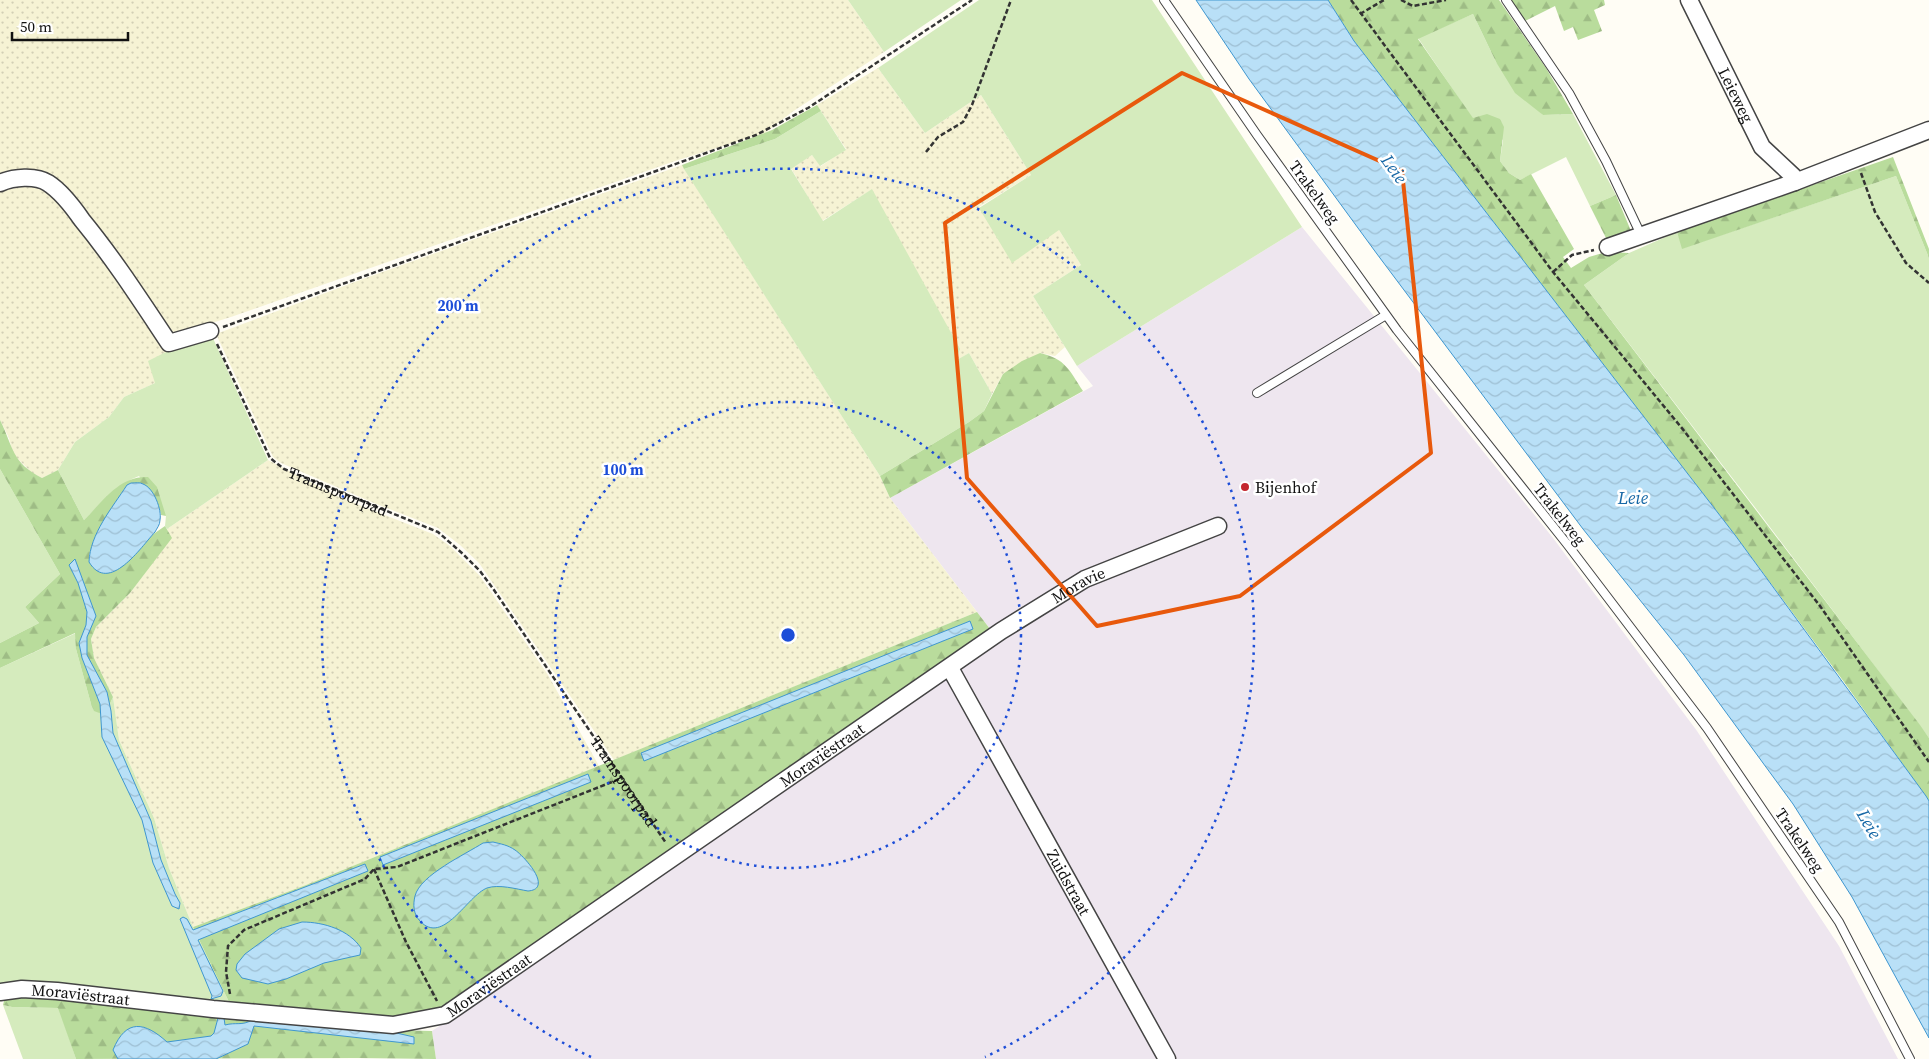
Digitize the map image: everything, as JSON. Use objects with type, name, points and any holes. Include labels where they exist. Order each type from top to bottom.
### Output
[{"type":"street","name":"Leieweg","points":[[1690,0],[1762,147],[1793,176],[1795,182]]},
{"type":"street","points":[[1608,248],[1795,182],[1929,130]]},
{"type":"street","points":[[0,183],[20,178],[34,178],[48,183],[67,200],[102,245],[169,342],[210,331]]},
{"type":"street","name":"Moravie","points":[[902,701],[1001,631],[1084,579],[1218,526]]},
{"type":"street","name":"Zuidstraat","points":[[950,668],[1167,1059]]},
{"type":"street","name":"Moraviëstraat","points":[[0,992],[22,989],[57,991],[393,1025],[445,1015],[902,701]]},
{"type":"lane","name":"Trakelweg","points":[[1164,0],[1257,136],[1386,315],[1567,544],[1707,728],[1839,922],[1910,1059]]},
{"type":"lane","points":[[1506,0],[1569,94],[1606,161],[1642,237]]},
{"type":"lane","points":[[1257,393],[1386,315]]},
{"type":"path","points":[[233,324],[756,135],[808,108],[972,0]]},
{"type":"path","points":[[926,152],[938,137],[963,122],[972,105],[1011,0]]},
{"type":"path","points":[[1351,0],[1553,272],[1680,427],[1820,606],[1929,762]]},
{"type":"path","points":[[1360,14],[1384,0]]},
{"type":"path","points":[[1401,0],[1413,6],[1446,0]]},
{"type":"path","points":[[1856,158],[1875,212],[1906,263],[1929,283]]},
{"type":"path","points":[[1553,272],[1572,255],[1608,248]]},
{"type":"path","name":"Tramspoorpad","points":[[210,331],[270,458],[284,469],[438,532],[480,571],[676,857]]},
{"type":"path","points":[[234,1010],[226,972],[228,946],[244,930],[365,878],[374,869],[396,867],[622,778]]},
{"type":"path","points":[[374,869],[406,942],[445,1015]]},
{"type":"highlighted area","points":[[1182,73],[1402,171],[1431,453],[1240,596],[1097,626],[967,478],[945,223]]},
{"type":"shaded area","points":[[0,0],[848,0],[884,52],[792,112],[765,133],[675,161],[231,317],[186,331],[170,332],[167,324],[59,185],[17,173],[0,174]]},
{"type":"shaded area","points":[[878,68],[925,133],[981,95],[1031,175],[979,207],[1059,230],[1081,265],[1033,296],[1065,347],[1055,356],[1040,353],[1003,374],[992,394],[969,353],[954,362],[871,190],[822,221],[791,168],[812,155],[821,166],[846,149],[817,105]]},
{"type":"shaded area","points":[[682,165],[880,476],[890,498],[977,612],[614,760],[479,563],[460,545],[438,528],[281,463],[273,457],[216,334],[360,280]]},
{"type":"shaded area","points":[[27,186],[48,190],[58,199],[170,350],[155,383],[124,397],[109,417],[75,442],[58,470],[42,478],[32,473],[13,454],[9,438],[0,420],[0,191]]},
{"type":"shaded area","points":[[1302,227],[1553,538],[1697,731],[1839,946],[1898,1059],[436,1059],[432,1031],[577,934],[1000,642],[890,498],[1093,386],[1077,366]]},
{"type":"shaded area","points":[[268,460],[339,497],[433,534],[450,546],[480,576],[548,675],[599,766],[306,885],[193,927],[169,868],[154,818],[119,740],[113,697],[94,658],[91,639],[96,627],[130,593],[171,538],[167,529]]},
{"type":"green space","points":[[848,0],[961,0],[884,52]]},
{"type":"green space","points":[[979,0],[1152,0],[1302,227],[1077,366],[1033,296],[1081,265],[1059,230],[1012,263],[979,208],[1031,175],[981,95],[925,133],[878,68]]},
{"type":"green space","points":[[1328,0],[1499,0],[1546,68],[1573,114],[1543,115],[1515,93],[1496,62],[1473,14],[1418,39],[1473,118],[1487,114],[1500,119],[1504,127],[1500,161],[1509,173],[1520,180],[1531,174],[1574,249],[1563,257],[1571,268],[1589,257],[1606,252],[1629,253],[1584,285],[1929,738],[1929,801],[1735,535],[1354,41]]},
{"type":"green space","points":[[1511,0],[1604,0],[1605,5],[1594,10],[1602,31],[1578,40],[1573,27],[1564,31],[1555,6],[1525,21]]},
{"type":"green space","points":[[1473,14],[1496,62],[1543,115],[1573,114],[1616,195],[1590,206],[1566,157],[1520,180],[1509,173],[1500,161],[1503,140],[1473,119],[1418,38]]},
{"type":"green space","points":[[817,105],[821,111],[775,139],[684,169],[682,165],[772,130]]},
{"type":"green space","points":[[821,111],[846,150],[820,166],[812,155],[791,169],[823,221],[872,189],[960,349],[955,361],[969,353],[992,394],[984,411],[969,422],[880,476],[684,169],[775,139]]},
{"type":"green space","points":[[1893,157],[1929,249],[1929,258],[1896,176],[1682,249],[1677,232]]},
{"type":"green space","points":[[1896,176],[1929,258],[1929,738],[1584,285],[1629,253],[1677,232],[1683,248]]},
{"type":"green space","points":[[1616,195],[1631,231],[1607,240],[1590,206]]},
{"type":"green space","points":[[212,336],[268,460],[167,529],[165,526],[166,516],[139,476],[116,489],[84,520],[58,470],[75,442],[109,417],[124,397],[155,383],[148,361],[170,350]]},
{"type":"green space","points":[[1040,353],[1049,355],[1066,366],[1083,391],[890,498],[880,476],[984,411],[1003,374],[1022,361]]},
{"type":"green space","points":[[0,420],[15,454],[24,466],[42,478],[58,470],[84,520],[112,491],[129,480],[148,477],[157,487],[166,516],[161,515],[154,496],[146,486],[134,483],[127,486],[107,516],[89,555],[89,562],[137,551],[152,535],[165,526],[172,538],[130,593],[96,627],[91,639],[94,658],[113,697],[107,710],[102,714],[94,711],[91,704],[76,649],[75,633],[0,668],[0,643],[39,623],[25,607],[60,574],[0,469]]},
{"type":"green space","points":[[0,469],[60,574],[25,607],[39,623],[0,643]]},
{"type":"green space","points":[[977,612],[990,629],[680,848],[446,1009],[396,1020],[289,1010],[229,1002],[193,927],[306,885]]},
{"type":"green space","points":[[76,633],[76,649],[91,704],[107,710],[113,697],[119,740],[154,818],[169,868],[193,927],[229,1002],[29,983],[10,982],[0,984],[0,668]]},
{"type":"green space","points":[[71,996],[394,1030],[432,1031],[436,1059],[76,1059],[58,1008],[12,1007],[3,1005],[5,997]]},
{"type":"green space","points":[[3,1005],[12,1007],[59,1008],[76,1059],[23,1059]]},
{"type":"water","name":"Leie","points":[[1196,0],[1328,0],[1354,41],[1735,535],[1926,796],[1929,801],[1929,1038],[1852,897],[1793,804],[1684,655],[1583,529],[1377,254],[1249,79]]},
{"type":"water","points":[[142,483],[151,490],[160,511],[159,525],[142,548],[124,565],[115,571],[106,573],[97,571],[89,562],[93,541],[109,512],[127,485]]},
{"type":"water","points":[[75,559],[96,616],[87,637],[87,655],[107,692],[113,733],[151,821],[161,860],[180,903],[179,909],[172,906],[153,863],[142,820],[102,737],[100,704],[82,658],[79,643],[86,625],[87,612],[78,583],[69,565]]},
{"type":"water","points":[[970,621],[973,629],[644,761],[641,753]]},
{"type":"water","points":[[588,774],[591,782],[383,865],[380,857]]},
{"type":"water","points":[[493,842],[512,848],[530,865],[538,879],[538,885],[535,889],[528,891],[502,887],[487,888],[479,893],[446,924],[437,928],[429,927],[420,921],[415,912],[414,899],[425,880],[444,866],[483,843]]},
{"type":"water","points":[[365,864],[368,871],[198,940],[223,991],[221,996],[211,999],[212,996],[180,919],[183,917],[187,919],[193,930]]},
{"type":"water","points":[[302,922],[327,925],[343,932],[350,936],[361,948],[360,955],[324,963],[286,979],[268,984],[242,978],[236,970],[237,964],[245,954],[279,929]]},
{"type":"water","points":[[218,1018],[224,1018],[225,1025],[245,1023],[252,1020],[392,1032],[414,1037],[414,1044],[254,1026],[248,1044],[216,1059],[118,1059],[113,1050],[124,1032],[130,1028],[144,1027],[167,1042],[211,1036],[214,1033]]},
{"type":"place","name":"Bijenhof","points":[[1245,487]]}]
